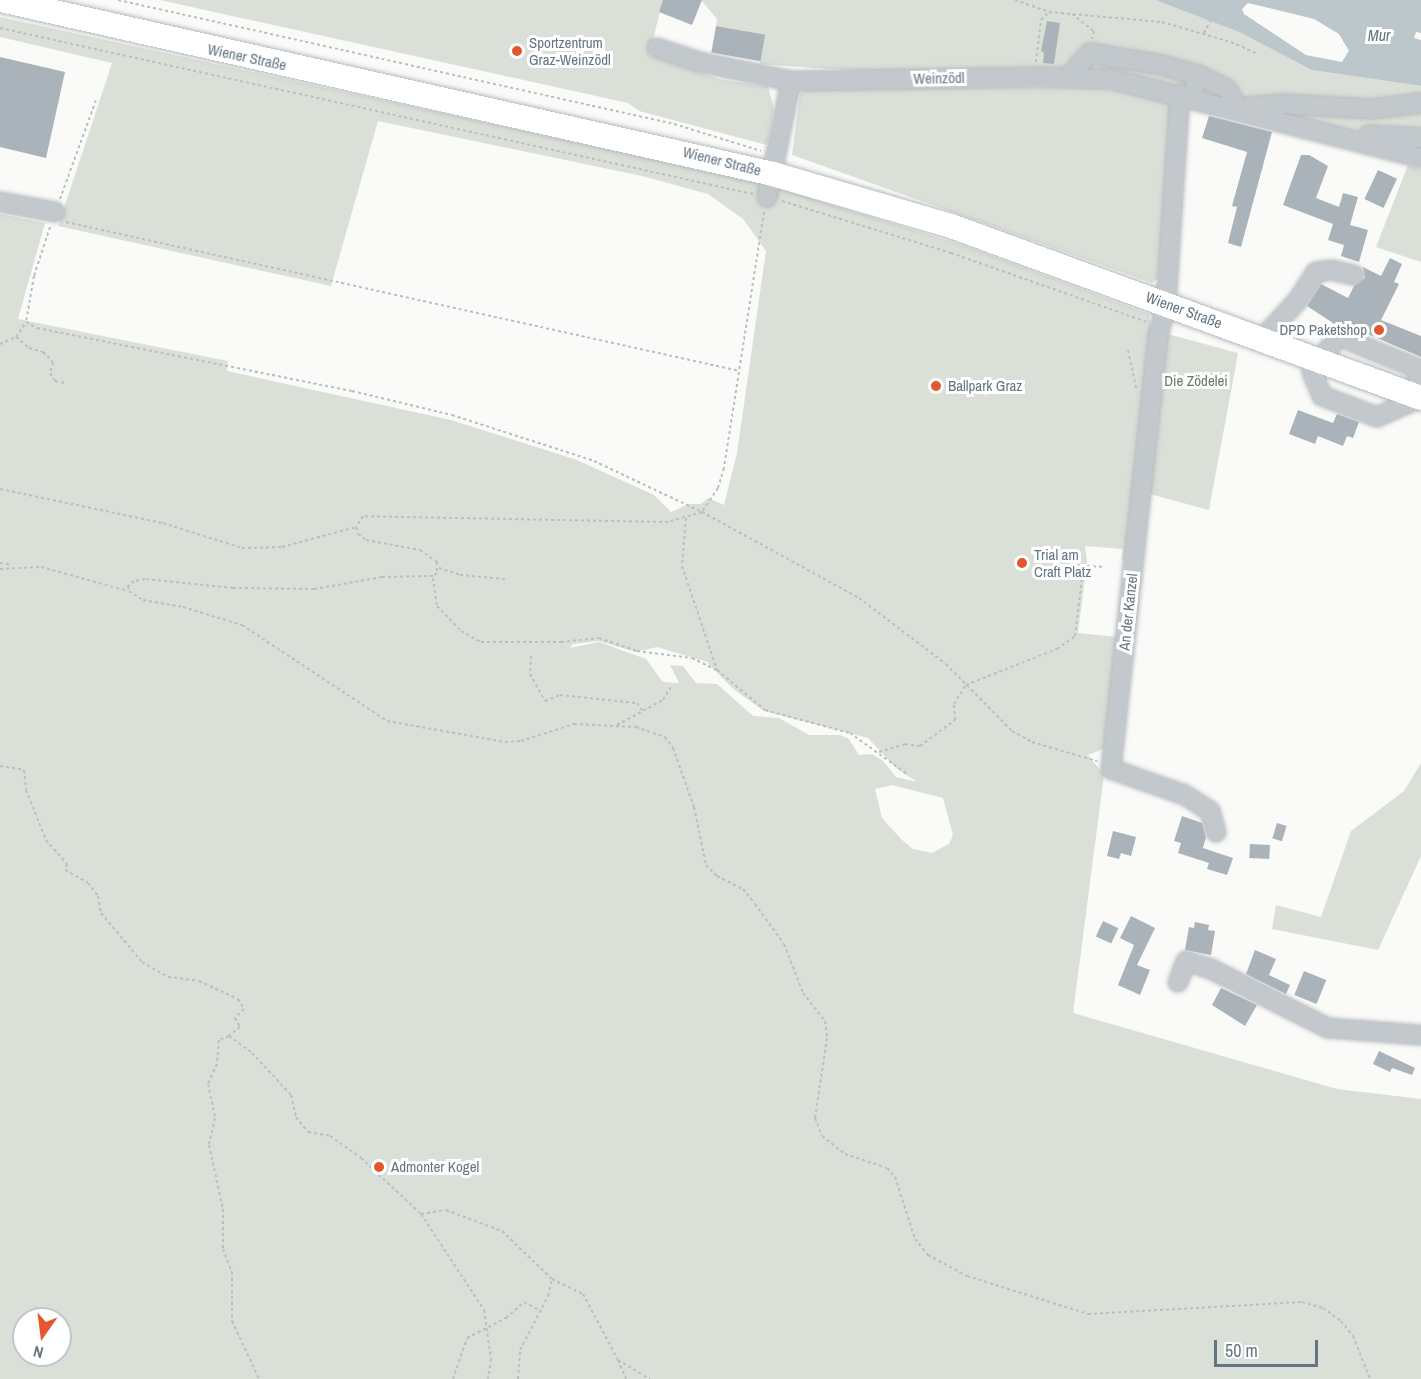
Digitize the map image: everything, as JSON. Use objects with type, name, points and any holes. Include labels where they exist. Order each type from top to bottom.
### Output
[{"type":"main road","name":"Wiener Straße","points":[[1,0],[140,34],[656,145],[773,174],[951,226],[1163,315],[1262,339],[1420,398]]},
{"type":"street","name":"Weinzödl","points":[[657,48],[699,62],[791,81],[1034,77],[1111,79],[1238,108],[1421,158]]},
{"type":"street","points":[[1068,78],[1090,53],[1162,64],[1198,75],[1227,88],[1238,108],[1282,104],[1389,109],[1421,103]]},
{"type":"street","points":[[1163,315],[1186,95],[1198,75]]},
{"type":"street","points":[[767,197],[791,81]]},
{"type":"street","points":[[1331,133],[1421,138]]},
{"type":"street","points":[[0,202],[54,216]]},
{"type":"street","points":[[1262,339],[1298,300],[1316,272],[1332,270],[1354,275]]},
{"type":"street","name":"An der Kanzel","points":[[1111,770],[1163,315]]},
{"type":"street","points":[[1321,360],[1312,372],[1322,396],[1377,417],[1420,398]]},
{"type":"street","points":[[1111,770],[1185,795],[1210,810],[1216,832]]},
{"type":"street","points":[[1178,981],[1185,961],[1213,970],[1328,1028],[1421,1035]]},
{"type":"path","points":[[1015,0],[1049,12],[1162,22],[1204,33],[1256,53]]},
{"type":"path","points":[[1034,77],[1041,20],[1049,12]]},
{"type":"path","points":[[1072,14],[1078,22],[1094,31],[1090,53]]},
{"type":"path","points":[[1204,33],[1211,19]]},
{"type":"path","points":[[0,28],[767,197],[1163,315]]},
{"type":"path","points":[[0,344],[16,337],[26,322],[34,276],[96,100]]},
{"type":"path","points":[[0,489],[163,522],[242,548],[282,547],[356,527],[363,516],[376,514],[668,522],[702,512],[718,489],[724,468],[767,197]]},
{"type":"path","points":[[54,216],[740,370]]},
{"type":"path","points":[[26,322],[37,328],[352,391],[452,415],[594,461],[702,512],[859,598],[946,664],[1012,731],[1032,742],[1096,760],[1111,770]]},
{"type":"path","points":[[16,337],[29,348],[43,352],[53,362],[50,373],[55,381],[65,383]]},
{"type":"path","points":[[1128,350],[1136,388]]},
{"type":"path","points":[[686,518],[682,566],[717,670]]},
{"type":"path","points":[[356,527],[366,540],[420,550],[431,556],[439,568],[460,575],[505,579]]},
{"type":"path","points":[[0,563],[41,567],[129,591],[142,600],[183,607],[242,625],[387,721],[505,742],[521,741],[574,724],[617,725],[656,731],[673,748],[694,807],[706,865],[717,876],[743,889],[755,904],[784,944],[803,993],[825,1021],[827,1038],[815,1118],[822,1136],[844,1154],[887,1168],[895,1177],[915,1239],[928,1255],[967,1276],[1088,1314],[1302,1302],[1323,1308],[1341,1321],[1353,1335],[1370,1379]]},
{"type":"path","points":[[0,569],[15,566]]},
{"type":"path","points":[[879,752],[904,744],[920,746],[947,729],[955,720],[957,693],[966,684],[1057,650],[1075,636],[1083,570],[1087,566],[1105,567]]},
{"type":"path","points":[[439,568],[433,576],[437,606],[461,631],[481,642],[561,642],[598,638],[637,651],[692,658],[717,670],[765,710],[850,733],[907,774]]},
{"type":"path","points":[[129,591],[128,586],[134,580],[145,579],[233,588],[314,589],[350,586],[382,577],[433,576]]},
{"type":"path","points":[[531,656],[530,674],[545,701],[560,695],[637,703],[642,710]]},
{"type":"path","points":[[617,725],[663,700],[671,687]]},
{"type":"path","points":[[0,766],[24,770],[26,790],[46,840],[68,864],[65,870],[82,877],[93,890],[101,913],[142,962],[168,977],[199,981],[238,999],[244,1009],[235,1018],[240,1028],[219,1040],[217,1064],[208,1084],[215,1118],[209,1145],[223,1209],[223,1249],[232,1272],[232,1321],[259,1379]]},
{"type":"path","points":[[229,1036],[252,1053],[291,1095],[296,1117],[308,1132],[330,1136],[362,1158],[420,1214],[484,1310],[489,1328],[488,1379]]},
{"type":"path","points":[[420,1214],[446,1210],[502,1231],[552,1279],[583,1293],[626,1379]]},
{"type":"path","points":[[518,1379],[520,1350],[540,1311],[552,1279]]},
{"type":"path","points":[[453,1379],[467,1338],[489,1328],[524,1302],[540,1311]]},
{"type":"path","points":[[618,1360],[650,1379]]},
{"type":"green space","name":"Sportzentrum Graz-Weinzödl","points":[[160,0],[663,0],[649,55],[719,79],[768,87],[774,108],[767,145],[639,111],[628,103]]},
{"type":"green space","points":[[701,0],[1155,0],[1239,32],[1312,70],[1421,86],[1421,158],[1111,79],[872,72],[760,64],[765,35],[716,26],[717,19]]},
{"type":"green space","points":[[0,17],[758,182],[965,246],[1149,314],[1152,331],[1129,560],[1122,559],[1123,549],[1085,546],[1087,562],[1078,633],[1117,637],[1106,748],[1088,755],[1104,775],[1073,1013],[1337,1089],[1421,1099],[1421,1379],[0,1379],[0,214],[45,223],[18,319],[228,361],[227,371],[451,420],[577,460],[654,495],[671,512],[689,504],[701,504],[708,498],[724,505],[737,453],[766,251],[743,219],[708,194],[642,176],[378,121],[331,286],[58,226],[112,63],[0,37]],"holes":[[[598,641],[636,652],[657,647],[707,662],[732,688],[764,711],[868,738],[896,768],[917,782],[896,777],[883,761],[872,754],[859,755],[849,739],[840,735],[809,735],[779,718],[753,716],[717,684],[696,683],[683,666],[670,665],[679,683],[663,682],[646,659],[599,642],[570,648],[573,644]],[[892,785],[943,798],[953,835],[949,844],[932,853],[913,849],[901,839],[882,818],[875,789]]]},
{"type":"green space","points":[[1095,87],[1172,98],[1169,179],[1158,279],[1152,283],[792,155],[800,94],[807,89]]},
{"type":"green space","points":[[1408,165],[1421,169],[1421,262],[1376,247]]},
{"type":"green space","name":"Die Zödelei","points":[[1164,333],[1238,353],[1209,510],[1146,493]]},
{"type":"green space","points":[[1421,763],[1421,856],[1378,950],[1272,929],[1276,905],[1321,917],[1351,831],[1404,791]]},
{"type":"water","name":"Mur","points":[[1155,0],[1421,0],[1421,33],[1416,32],[1414,38],[1421,40],[1421,86],[1312,70],[1239,32]],"holes":[[[1248,3],[1314,19],[1339,34],[1349,51],[1342,62],[1306,55],[1244,14],[1242,9]]]},
{"type":"building","points":[[663,0],[702,0],[692,25],[659,12]]},
{"type":"building","points":[[1047,21],[1060,23],[1054,64],[1043,63],[1044,53],[1041,51]]},
{"type":"building","points":[[716,26],[765,35],[761,61],[711,53]]},
{"type":"building","points":[[0,57],[65,72],[46,158],[0,147]]},
{"type":"building","points":[[1209,116],[1272,132],[1241,247],[1228,243],[1237,207],[1232,206],[1247,152],[1202,138]]},
{"type":"building","points":[[1301,155],[1309,155],[1328,166],[1316,198],[1339,207],[1343,193],[1358,197],[1350,225],[1368,230],[1359,262],[1341,256],[1344,245],[1328,240],[1333,224],[1283,205]]},
{"type":"building","points":[[1378,170],[1397,179],[1384,208],[1364,199]]},
{"type":"building","points":[[1390,258],[1402,264],[1394,282],[1399,284],[1381,320],[1421,336],[1421,357],[1354,328],[1336,325],[1307,306],[1321,284],[1348,298],[1354,286],[1365,278],[1363,267],[1381,276]]},
{"type":"building","points":[[1298,410],[1333,423],[1337,414],[1359,422],[1353,438],[1347,436],[1343,446],[1318,436],[1315,444],[1289,434]]},
{"type":"building","points":[[1182,816],[1202,823],[1206,837],[1203,848],[1233,858],[1227,875],[1207,869],[1209,863],[1178,853],[1181,843],[1174,841]]},
{"type":"building","points":[[1277,823],[1287,826],[1282,841],[1272,838]]},
{"type":"building","points":[[1113,831],[1136,837],[1131,856],[1121,853],[1119,859],[1107,856]]},
{"type":"building","points":[[1250,844],[1270,845],[1269,859],[1249,858]]},
{"type":"building","points":[[1131,916],[1155,928],[1137,965],[1150,970],[1140,995],[1118,985],[1134,945],[1120,938]]},
{"type":"building","points":[[1103,921],[1118,928],[1111,944],[1096,936]]},
{"type":"building","points":[[1195,922],[1209,925],[1208,930],[1215,931],[1211,955],[1185,950],[1189,927],[1194,928]]},
{"type":"building","points":[[1255,950],[1276,959],[1269,975],[1290,985],[1286,994],[1246,974]]},
{"type":"building","points":[[1304,971],[1326,980],[1317,1004],[1294,995]]},
{"type":"building","points":[[1221,988],[1257,1005],[1245,1026],[1212,1005]]},
{"type":"building","points":[[1379,1051],[1415,1068],[1412,1075],[1392,1068],[1390,1072],[1373,1064]]},
{"type":"place","name":"Sportzentrum Graz-Weinzödl","points":[[517,51]]},
{"type":"place","name":"DPD Paketshop","points":[[1379,330]]},
{"type":"place","name":"Ballpark Graz","points":[[936,386]]},
{"type":"place","name":"Trial am Craft Platz","points":[[1022,563]]},
{"type":"place","name":"Admonter Kogel","points":[[379,1167]]}]
